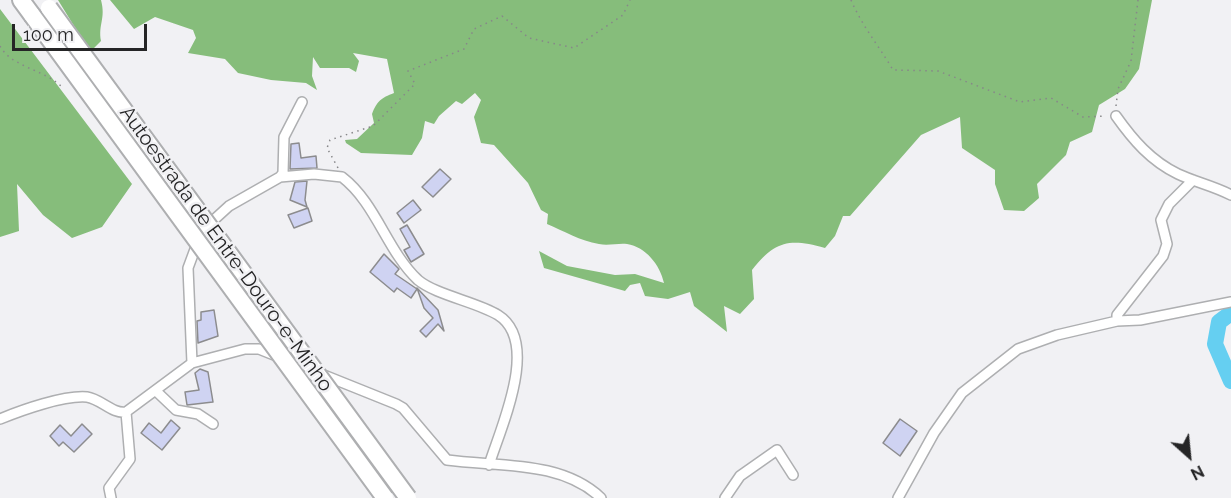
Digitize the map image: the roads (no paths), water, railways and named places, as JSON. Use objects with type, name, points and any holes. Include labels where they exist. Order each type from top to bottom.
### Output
[{"type":"highway","name":"Autoestrada de Entre-Douro-e-Minho","points":[[21,0],[385,498]]},
{"type":"highway","name":"Autoestrada de Entre-Douro-e-Minho","points":[[46,4],[408,498]]},
{"type":"street","points":[[280,177],[283,173],[284,137],[303,102]]},
{"type":"street","points":[[1116,116],[1153,159],[1193,180],[1231,195]]},
{"type":"street","points":[[192,363],[188,268],[200,236],[216,215],[280,177],[314,174],[342,177],[365,202],[419,280],[499,316],[509,326],[517,346],[517,377],[489,465]]},
{"type":"street","points":[[1118,321],[1117,315],[1163,256],[1167,244],[1161,220],[1169,204],[1193,180]]},
{"type":"street","points":[[898,498],[934,433],[962,393],[1018,349],[1057,335],[1118,321],[1140,320],[1228,303]]},
{"type":"street","points":[[2,416],[85,397],[98,399],[118,412],[126,412],[192,363],[230,352],[260,349],[403,408],[447,460],[529,467],[566,476],[601,498]]},
{"type":"street","points":[[156,391],[176,410],[198,414],[213,424]]},
{"type":"street","points":[[111,498],[109,488],[130,459],[126,412]]},
{"type":"street","points":[[725,498],[740,476],[777,450],[793,475]]},
{"type":"waterway","points":[[1231,313],[1219,322],[1215,344],[1231,381]]}]
